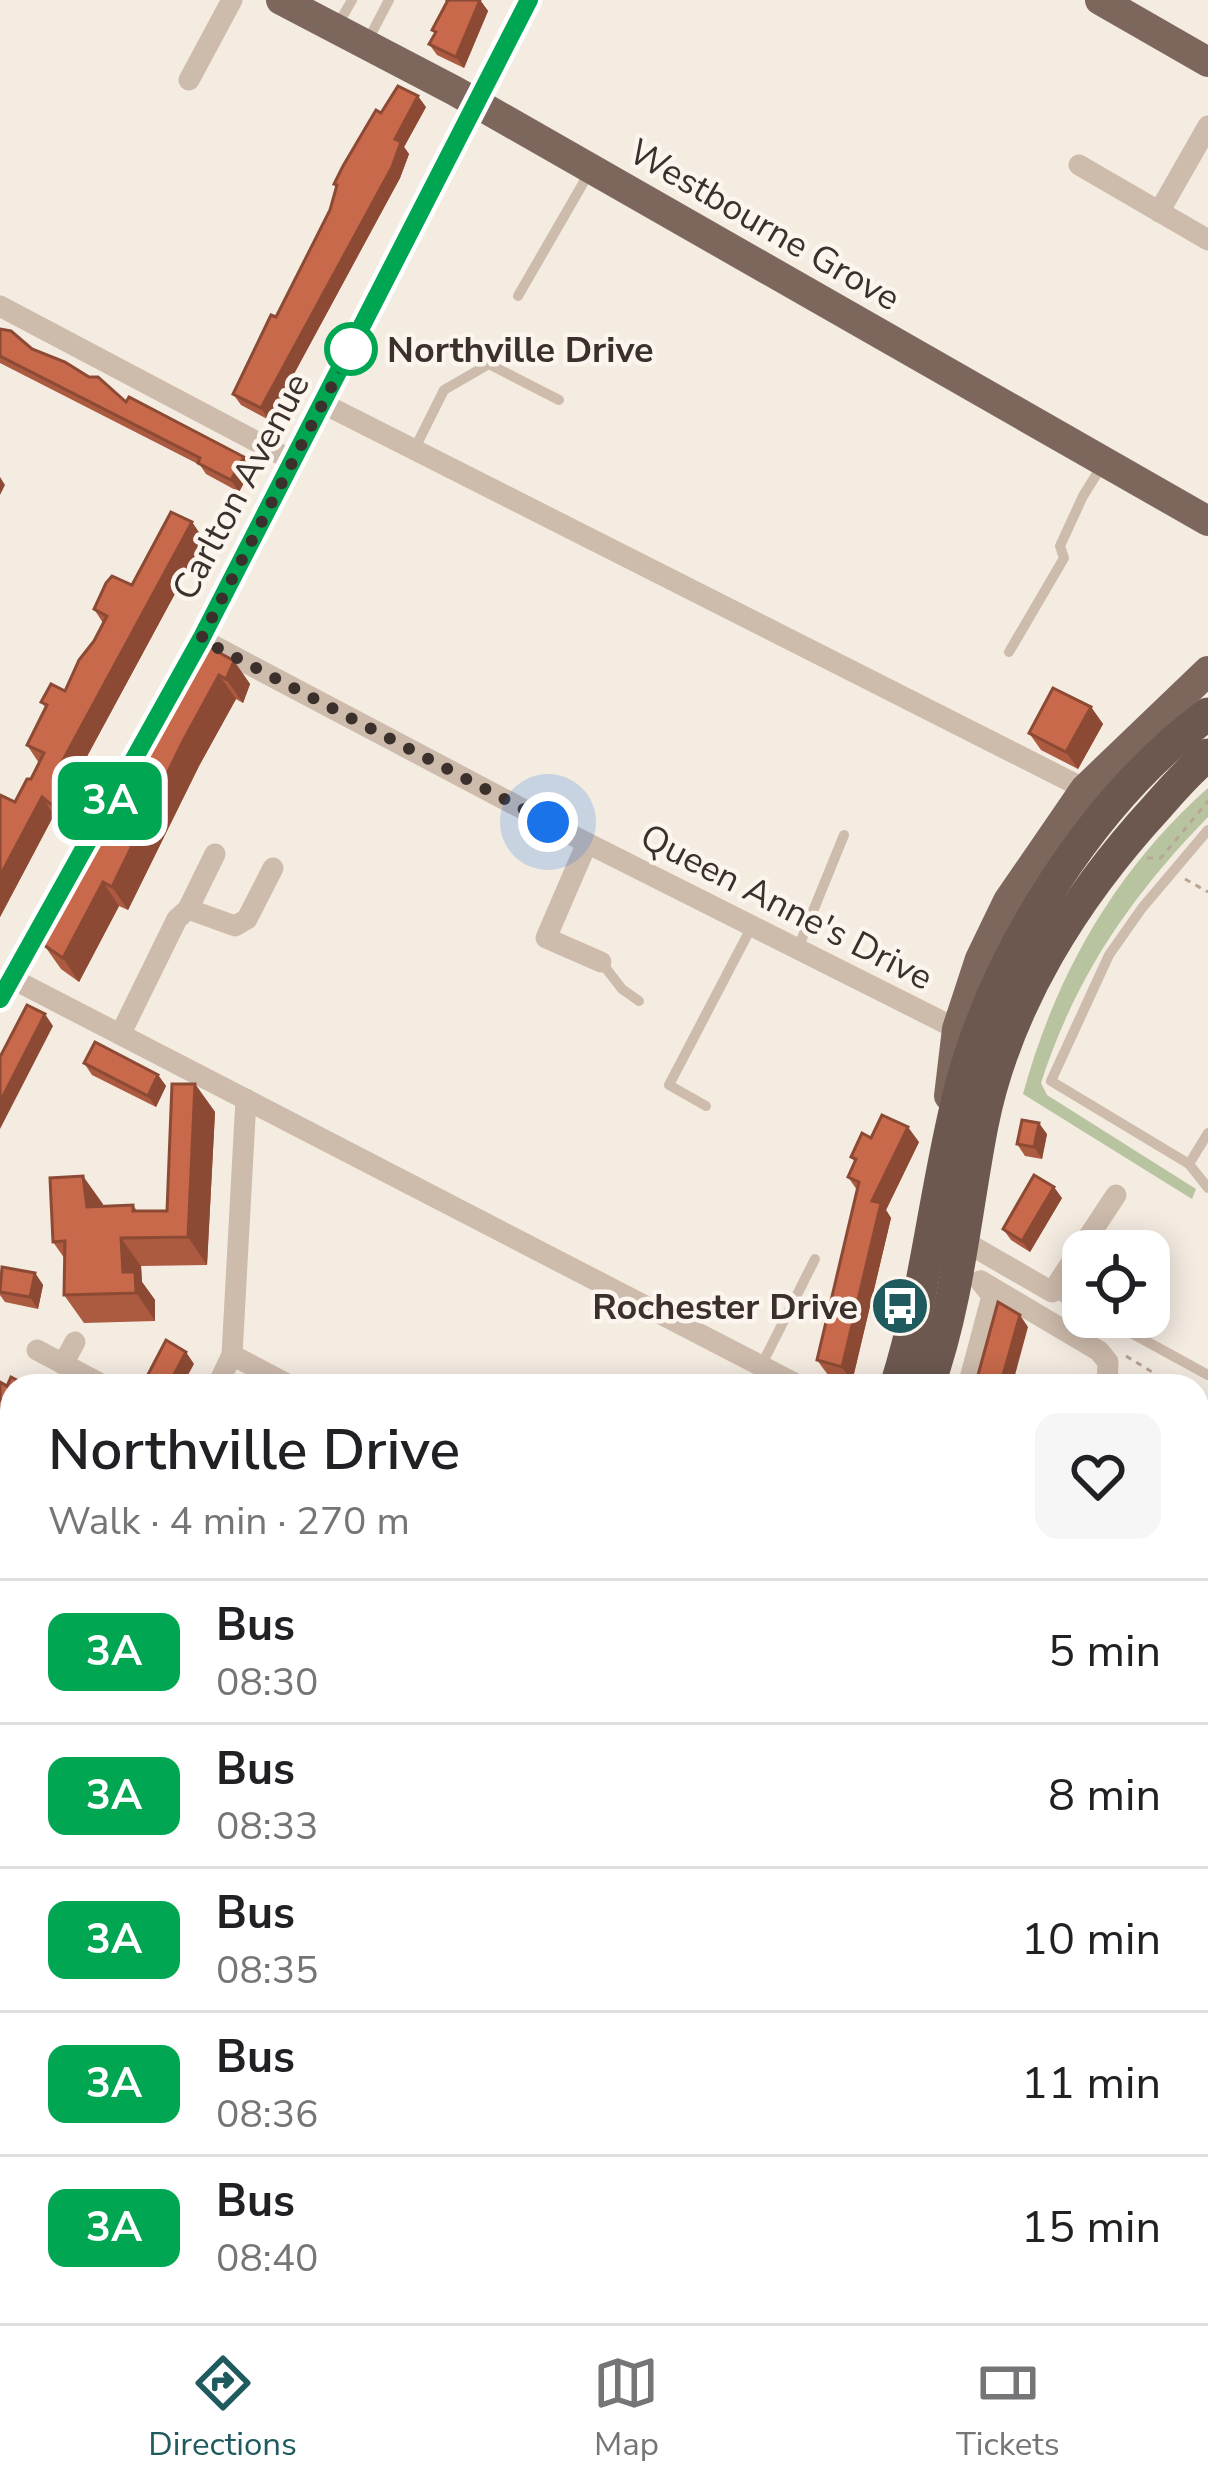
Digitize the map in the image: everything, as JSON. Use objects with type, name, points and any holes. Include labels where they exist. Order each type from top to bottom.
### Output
[{"type":"highway","points":[[900,1374],[912,1335],[960,1091],[984,1017],[1037,909],[1117,800],[1180,734],[1208,714]]},
{"type":"highway","points":[[932,1374],[967,1264],[983,1119],[1017,1017],[1059,932],[1113,854],[1208,755]]},
{"type":"main road","name":"Westbourne Grove","points":[[281,0],[475,104],[1208,521]]},
{"type":"main road","points":[[1100,0],[1208,62]]},
{"type":"main road","points":[[938,1203],[957,1029],[980,959],[1008,901],[1084,789],[1208,670]]},
{"type":"street","points":[[190,80],[232,0]]},
{"type":"street","name":"Carlton Avenue","points":[[5,989],[201,639],[529,0]]},
{"type":"street","points":[[1159,212],[1208,126]]},
{"type":"street","points":[[1079,165],[1208,240]]},
{"type":"street","points":[[0,306],[293,461]]},
{"type":"street","points":[[324,404],[1084,789]]},
{"type":"street","name":"Queen Anne's Drive","points":[[201,639],[586,843],[957,1029]]},
{"type":"street","name":"Queen Anne's Drive","points":[[586,843],[546,938],[601,962]]},
{"type":"street","points":[[121,1033],[214,854]]},
{"type":"street","points":[[188,909],[235,926],[247,919],[273,868]]},
{"type":"street","points":[[5,989],[121,1033],[777,1374]]},
{"type":"street","points":[[223,1374],[232,1354],[246,1099]]},
{"type":"street","points":[[967,1264],[1052,1292],[1115,1195]]},
{"type":"street","points":[[967,1264],[992,1296],[971,1374]]},
{"type":"street","points":[[967,1264],[1099,1351],[1108,1362],[1108,1374]]},
{"type":"street","points":[[63,1364],[75,1342]]},
{"type":"street","points":[[37,1350],[82,1374]]},
{"type":"street","points":[[232,1354],[269,1374]]},
{"type":"lane","points":[[335,29],[352,0]]},
{"type":"lane","points":[[365,45],[389,0]]},
{"type":"lane","points":[[518,296],[591,170]]},
{"type":"lane","points":[[415,450],[444,391],[489,364],[559,400]]},
{"type":"lane","points":[[1009,652],[1064,558],[1060,546],[1105,461]]},
{"type":"lane","points":[[1208,830],[1109,955],[1051,1081],[1189,1164],[1208,1188]]},
{"type":"lane","points":[[798,949],[844,835]]},
{"type":"lane","points":[[706,1106],[668,1085],[752,926]]},
{"type":"lane","points":[[601,962],[638,1001]]},
{"type":"lane","points":[[1189,1164],[1208,1133]]},
{"type":"lane","points":[[761,1366],[815,1259]]},
{"type":"lane","points":[[1052,1292],[1062,1297]]},
{"type":"lane","points":[[1140,1338],[1206,1374]]},
{"type":"path","points":[[1143,856],[1161,858],[1208,801]]},
{"type":"green space","points":[[1208,788],[1208,817],[1154,877],[1108,940],[1071,1008],[1041,1083],[1047,1095],[1196,1189],[1192,1199],[1023,1094],[1052,1008],[1093,927],[1145,853]]},
{"type":"building","points":[[448,0],[480,0],[456,57],[429,44]]},
{"type":"building","points":[[398,86],[418,96],[395,139],[401,142],[392,167],[261,408],[233,394],[330,210],[343,166],[376,110],[381,113]]},
{"type":"building","points":[[0,329],[89,377],[98,377],[126,402],[129,397],[244,457],[231,480],[198,463],[200,458],[0,356]]},
{"type":"building","points":[[171,512],[192,522],[56,773],[66,780],[53,806],[42,797],[0,876],[0,795],[15,802],[44,753],[27,745],[47,705],[41,702],[51,684],[65,691],[107,616],[94,609],[106,583],[112,576],[132,585]]},
{"type":"building","points":[[204,644],[234,661],[226,679],[219,675],[112,887],[103,882],[63,958],[44,945]]},
{"type":"building","points":[[1053,688],[1091,707],[1066,752],[1029,733]]},
{"type":"building","points":[[27,1005],[45,1014],[0,1102],[0,1057]]},
{"type":"building","points":[[95,1042],[158,1075],[148,1096],[84,1063]]},
{"type":"building","points":[[172,1084],[195,1084],[188,1237],[121,1238],[123,1272],[135,1272],[136,1293],[64,1295],[65,1241],[53,1242],[50,1178],[83,1176],[87,1207],[133,1205],[133,1211],[167,1211]]},
{"type":"building","points":[[882,1115],[908,1127],[872,1201],[881,1203],[842,1367],[817,1360],[859,1182],[848,1177],[856,1159],[851,1157],[862,1133],[871,1138]]},
{"type":"building","points":[[1022,1120],[1039,1123],[1034,1147],[1017,1144]]},
{"type":"building","points":[[1034,1175],[1054,1187],[1022,1241],[1003,1229]]},
{"type":"building","points":[[2,1267],[35,1273],[30,1297],[0,1292]]},
{"type":"building","points":[[998,1302],[1020,1315],[1003,1374],[978,1374]]},
{"type":"building","points":[[166,1340],[186,1352],[174,1374],[148,1374]]},
{"type":"bus line","name":"3A","points":[[0,999],[201,639],[529,0]]},
{"type":"place","name":"Northville Drive","points":[[351,349]]},
{"type":"place","name":"Rochester Drive","points":[[900,1306]]},
{"type":"route","points":[[351,349],[201,639],[548,822]]}]
